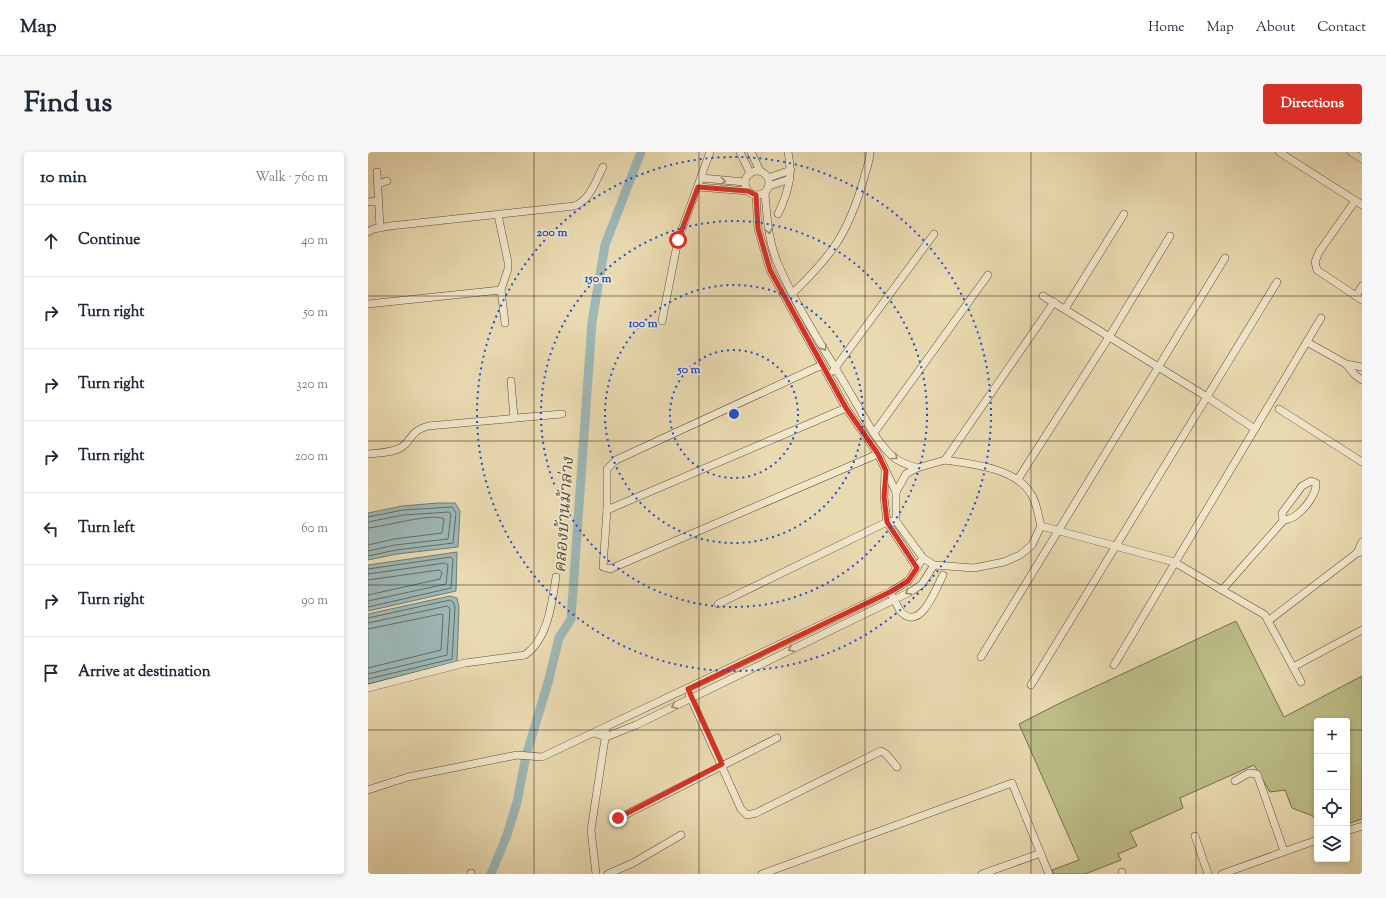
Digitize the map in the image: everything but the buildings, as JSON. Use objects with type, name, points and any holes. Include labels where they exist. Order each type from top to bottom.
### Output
[{"type":"street","points":[[662,321],[678,240],[710,152]]},
{"type":"street","points":[[740,152],[750,173]]},
{"type":"street","points":[[751,152],[760,171],[768,178],[769,186],[765,193],[767,226],[778,263],[793,293],[835,368],[874,433],[891,456],[906,465],[918,468]]},
{"type":"street","points":[[778,214],[787,196],[790,179],[788,152]]},
{"type":"street","points":[[793,293],[822,265],[835,248],[849,223],[861,189],[870,152]]},
{"type":"street","points":[[1279,152],[1362,205]]},
{"type":"street","points":[[1351,152],[1362,159]]},
{"type":"street","points":[[368,232],[380,228],[581,204],[603,167]]},
{"type":"street","points":[[768,178],[790,170]]},
{"type":"street","points":[[748,191],[745,182],[750,173],[760,171]]},
{"type":"street","points":[[377,172],[380,228]]},
{"type":"street","points":[[701,178],[745,182]]},
{"type":"street","points":[[769,186],[790,179]]},
{"type":"street","points":[[378,184],[388,181]]},
{"type":"street","points":[[698,187],[748,191],[756,195],[765,193]]},
{"type":"street","points":[[756,195],[758,229],[770,270],[846,408],[878,454],[896,492],[896,521],[923,558],[934,565],[974,568],[1004,562],[1020,555],[1032,545],[1041,526],[1032,494],[1018,479],[984,466],[945,460],[918,468],[906,474],[896,492]]},
{"type":"street","points":[[368,202],[378,201]]},
{"type":"street","points":[[1355,201],[1319,252],[1315,262],[1318,270],[1359,298],[1362,286]]},
{"type":"street","points":[[1065,309],[1124,214]]},
{"type":"street","points":[[498,215],[508,262],[508,269],[501,290],[505,322]]},
{"type":"street","points":[[828,376],[934,234]]},
{"type":"street","points":[[1018,479],[1109,337],[1170,236]]},
{"type":"street","points":[[981,657],[1059,532],[1157,367],[1225,258]]},
{"type":"street","points":[[874,433],[988,275]]},
{"type":"street","points":[[1031,686],[1277,282]]},
{"type":"street","points":[[368,304],[501,290]]},
{"type":"street","points":[[1043,296],[1255,429]]},
{"type":"street","points":[[945,460],[1054,302]]},
{"type":"street","points":[[1114,665],[1174,562],[1322,318]]},
{"type":"street","points":[[1307,342],[1346,364],[1362,367]]},
{"type":"street","points":[[1346,364],[1355,375],[1362,380]]},
{"type":"street","points":[[822,365],[616,460],[607,469],[607,510],[603,567],[606,570],[878,454]]},
{"type":"street","points":[[511,381],[514,418]]},
{"type":"street","points":[[607,510],[846,408]]},
{"type":"street","points":[[1279,409],[1362,462]]},
{"type":"street","points":[[368,454],[393,451],[403,446],[417,429],[428,426],[562,414]]},
{"type":"street","points":[[886,471],[884,497],[887,522],[917,568]]},
{"type":"street","points":[[1222,590],[1283,521],[1294,517],[1317,489],[1316,482],[1312,481],[1302,486],[1282,513],[1283,521]]},
{"type":"street","points":[[718,604],[887,522],[896,521]]},
{"type":"street","points":[[1041,526],[1174,562],[1265,615],[1301,682]]},
{"type":"street","points":[[1268,622],[1360,552],[1362,542]]},
{"type":"street","points":[[368,790],[408,777],[517,755],[542,757],[890,592],[908,581],[923,558]]},
{"type":"street","points":[[594,733],[606,736],[636,725],[895,599],[922,584],[934,565]]},
{"type":"street","points":[[890,592],[895,599],[898,608],[906,616],[913,618],[919,615],[926,608],[943,575]]},
{"type":"street","points":[[368,688],[465,663],[525,655],[533,650],[551,614],[556,577]]},
{"type":"street","points":[[1293,667],[1362,630]]},
{"type":"street","points":[[688,689],[690,698],[722,764],[741,809],[747,815],[756,814],[881,752],[886,754],[897,767]]},
{"type":"street","points":[[631,716],[636,725]]},
{"type":"street","points":[[596,874],[591,830],[606,736],[605,728]]},
{"type":"street","points":[[618,818],[722,764],[778,738]]},
{"type":"street","points":[[1235,781],[1249,772],[1257,774],[1284,851]]},
{"type":"street","points":[[765,874],[1012,784],[1049,874]]},
{"type":"street","points":[[1350,829],[1362,826]]},
{"type":"street","points":[[608,874],[633,863],[681,835]]},
{"type":"street","points":[[1195,836],[1208,874]]},
{"type":"street","points":[[1222,874],[1314,841]]},
{"type":"street","points":[[982,874],[1040,853]]},
{"type":"green space","points":[[1236,621],[1284,717],[1362,676],[1362,819],[1350,823],[1350,718],[1314,718],[1314,818],[1292,808],[1285,790],[1270,792],[1254,765],[1180,798],[1183,808],[1130,832],[1137,846],[1118,854],[1121,860],[1085,874],[1054,874],[1052,870],[1079,860],[1019,724],[1060,703]]},
{"type":"water","points":[[455,503],[460,511],[458,547],[397,554],[368,560],[368,513],[402,506]]},
{"type":"water","points":[[457,552],[456,591],[368,611],[368,565]]},
{"type":"water","points":[[450,596],[457,598],[459,607],[457,662],[368,684],[368,614]]},
{"type":"waterway","name":"คลองบ้านม้าล่าง","points":[[491,874],[507,835],[517,802],[526,756],[549,679],[559,638],[571,619],[592,322],[605,245],[641,152]]},
{"type":"route","points":[[618,818],[722,764],[690,698],[688,689],[890,592],[908,581],[917,568],[894,536],[887,522],[884,497],[886,471],[878,454],[846,408],[770,270],[762,248],[758,229],[756,195],[748,191],[698,187],[678,240]]}]
